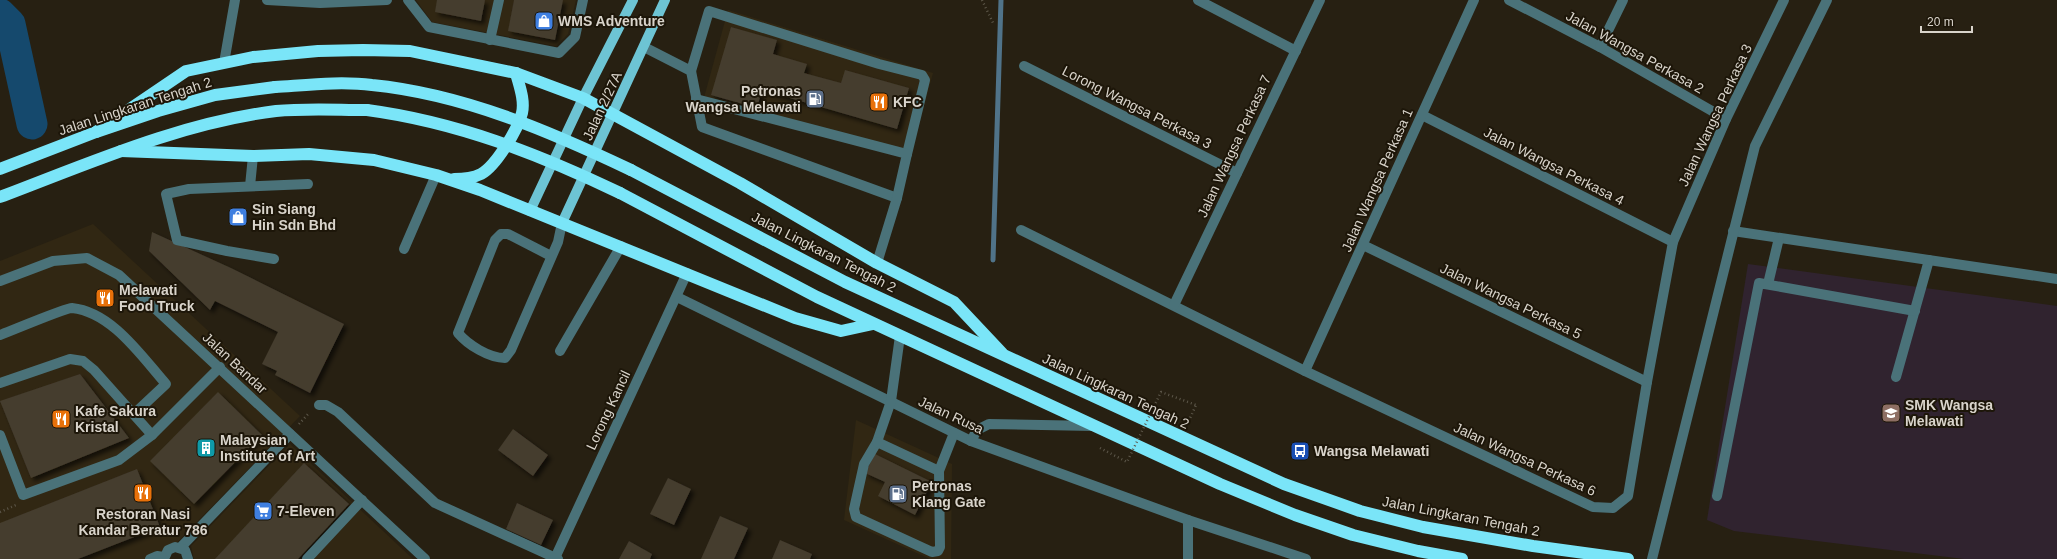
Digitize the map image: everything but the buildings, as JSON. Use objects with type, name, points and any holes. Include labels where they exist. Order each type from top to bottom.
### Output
[{"type":"highway","points":[[96,132],[186,71],[254,57],[318,51],[410,51],[516,74],[583,98],[614,114],[740,183],[877,264],[954,302],[1007,358]]},
{"type":"highway","points":[[442,177],[468,178],[482,174],[495,162],[512,134],[522,113],[521,89],[516,74]]},
{"type":"highway","name":"Jalan Lingkaran Tengah 2","points":[[0,169],[96,132],[215,94],[275,87],[347,84],[371,84],[411,90],[452,100],[533,127],[631,170],[845,282],[1007,358],[1284,484],[1360,511],[1423,527],[1533,546],[1628,559]]},
{"type":"highway","points":[[0,197],[121,151],[170,134],[221,120],[278,111],[367,110],[406,115],[485,136],[560,165],[620,193],[817,297],[1220,484],[1294,515],[1353,535],[1418,551],[1462,559]]},
{"type":"highway","points":[[121,151],[253,156],[309,154],[374,160],[442,177],[620,246],[795,318],[841,331],[873,324]]},
{"type":"main road","name":"Jalan 2/27A","points":[[530,211],[583,98],[633,0]]},
{"type":"main road","name":"Jalan 2/27A","points":[[562,223],[614,114],[665,0]]},
{"type":"street","points":[[224,63],[235,0]]},
{"type":"street","points":[[267,0],[386,0]]},
{"type":"street","points":[[408,0],[428,27],[559,53],[575,37],[583,0]]},
{"type":"street","points":[[490,40],[499,0]]},
{"type":"street","points":[[1198,0],[1296,51]]},
{"type":"street","name":"Jalan Wangsa Perkasa 7","points":[[1174,305],[1320,0]]},
{"type":"street","name":"Jalan Wangsa Perkasa 1","points":[[1306,371],[1474,0]]},
{"type":"street","name":"Jalan Wangsa Perkasa 2","points":[[1510,0],[1600,47],[1726,119]]},
{"type":"street","points":[[1600,47],[1623,0]]},
{"type":"street","name":"Jalan Wangsa Perkasa 3","points":[[1673,242],[1726,119],[1784,0]]},
{"type":"street","points":[[1652,559],[1755,146],[1827,0]]},
{"type":"street","points":[[877,264],[897,198],[925,80],[922,75],[872,62],[709,11],[691,71],[702,127],[897,198]]},
{"type":"street","points":[[644,47],[691,71]]},
{"type":"street","name":"Lorong Wangsa Perkasa 3","points":[[1024,66],[1237,173]]},
{"type":"street","points":[[696,99],[907,154]]},
{"type":"street","name":"Jalan Wangsa Perkasa 4","points":[[1422,115],[1673,242]]},
{"type":"street","points":[[250,186],[253,156]]},
{"type":"street","points":[[404,249],[442,177]]},
{"type":"street","points":[[274,259],[227,252],[177,240],[166,194],[189,189],[308,184]]},
{"type":"street","points":[[551,256],[508,234],[501,234],[495,240],[458,333],[465,341],[497,358],[505,358],[511,350],[558,242],[562,223]]},
{"type":"street","name":"Jalan Wangsa Perkasa 6","points":[[1021,230],[1306,371],[1594,507],[1606,508],[1613,508],[1628,496],[1673,242]]},
{"type":"street","points":[[1733,231],[2057,279]]},
{"type":"street","points":[[1768,284],[1779,238]]},
{"type":"street","name":"Jalan Wangsa Perkasa 5","points":[[1362,245],[1647,382]]},
{"type":"street","points":[[560,351],[620,246]]},
{"type":"street","name":"Jalan Bandar","points":[[0,281],[53,261],[87,258],[119,275],[362,500],[420,557]]},
{"type":"street","points":[[1896,377],[1929,260]]},
{"type":"street","name":"Lorong Kancil","points":[[557,558],[687,273]]},
{"type":"street","points":[[1717,496],[1759,283],[1915,311]]},
{"type":"street","name":"Jalan Rusa","points":[[677,297],[971,441],[1111,490],[1188,520],[1306,559]]},
{"type":"street","points":[[0,335],[71,308],[95,316],[114,326],[166,384],[134,414]]},
{"type":"street","points":[[900,336],[891,401],[877,442],[864,464],[854,509],[856,517],[932,552],[938,551],[940,547],[939,471],[954,433]]},
{"type":"street","points":[[0,383],[70,359],[83,361],[94,370],[152,435]]},
{"type":"street","points":[[0,435],[24,495],[119,460],[152,435],[220,367]]},
{"type":"street","points":[[319,405],[326,406],[338,412],[435,502],[557,558]]},
{"type":"street","points":[[971,441],[977,430],[989,424],[1095,426]]},
{"type":"street","points":[[181,548],[290,434]]},
{"type":"street","points":[[877,442],[939,471]]},
{"type":"street","points":[[307,559],[362,500]]},
{"type":"street","points":[[1188,520],[1188,559]]},
{"type":"street","points":[[150,559],[157,556],[164,558],[171,548],[181,548],[188,554],[188,559]]},
{"type":"path","points":[[982,0],[994,26]]},
{"type":"path","points":[[1100,448],[1127,462],[1161,392],[1196,405],[1182,438]]},
{"type":"path","points":[[290,434],[310,412],[319,405]]},
{"type":"shaded area","points":[[416,0],[576,0],[568,34],[556,46],[432,22]]},
{"type":"shaded area","points":[[728,10],[933,73],[909,159],[702,105]]},
{"type":"shaded area","points":[[93,224],[300,416],[161,559],[0,559],[0,261]]},
{"type":"shaded area","name":"SMK Wangsa Melawati","points":[[1748,264],[2057,306],[2057,559],[1964,559],[1734,531],[1707,520]]},
{"type":"shaded area","points":[[856,420],[952,464],[951,559],[930,559],[844,520]]},
{"type":"shaded area","points":[[290,444],[413,559],[194,559],[191,546]]},
{"type":"waterway","points":[[993,260],[1001,0]]},
{"type":"waterway","points":[[0,14],[10,24],[32,124]]},
{"type":"place","name":"WMS Adventure","points":[[544,21]]},
{"type":"place","name":"Petronas Wangsa Melawati","points":[[815,99]]},
{"type":"place","name":"KFC","points":[[879,102]]},
{"type":"place","name":"Sin Siang Hin Sdn Bhd","points":[[238,217]]},
{"type":"place","name":"Melawati Food Truck","points":[[105,298]]},
{"type":"place","name":"SMK Wangsa Melawati","points":[[1891,413]]},
{"type":"place","name":"Kafe Sakura Kristal","points":[[61,419]]},
{"type":"place","name":"Malaysian Institute of Art","points":[[206,448]]},
{"type":"place","name":"Wangsa Melawati","points":[[1300,451]]},
{"type":"place","name":"Restoran Nasi Kandar Beratur 786","points":[[143,493]]},
{"type":"place","name":"Petronas Klang Gate","points":[[898,494]]},
{"type":"place","name":"7-Eleven","points":[[263,511]]}]
